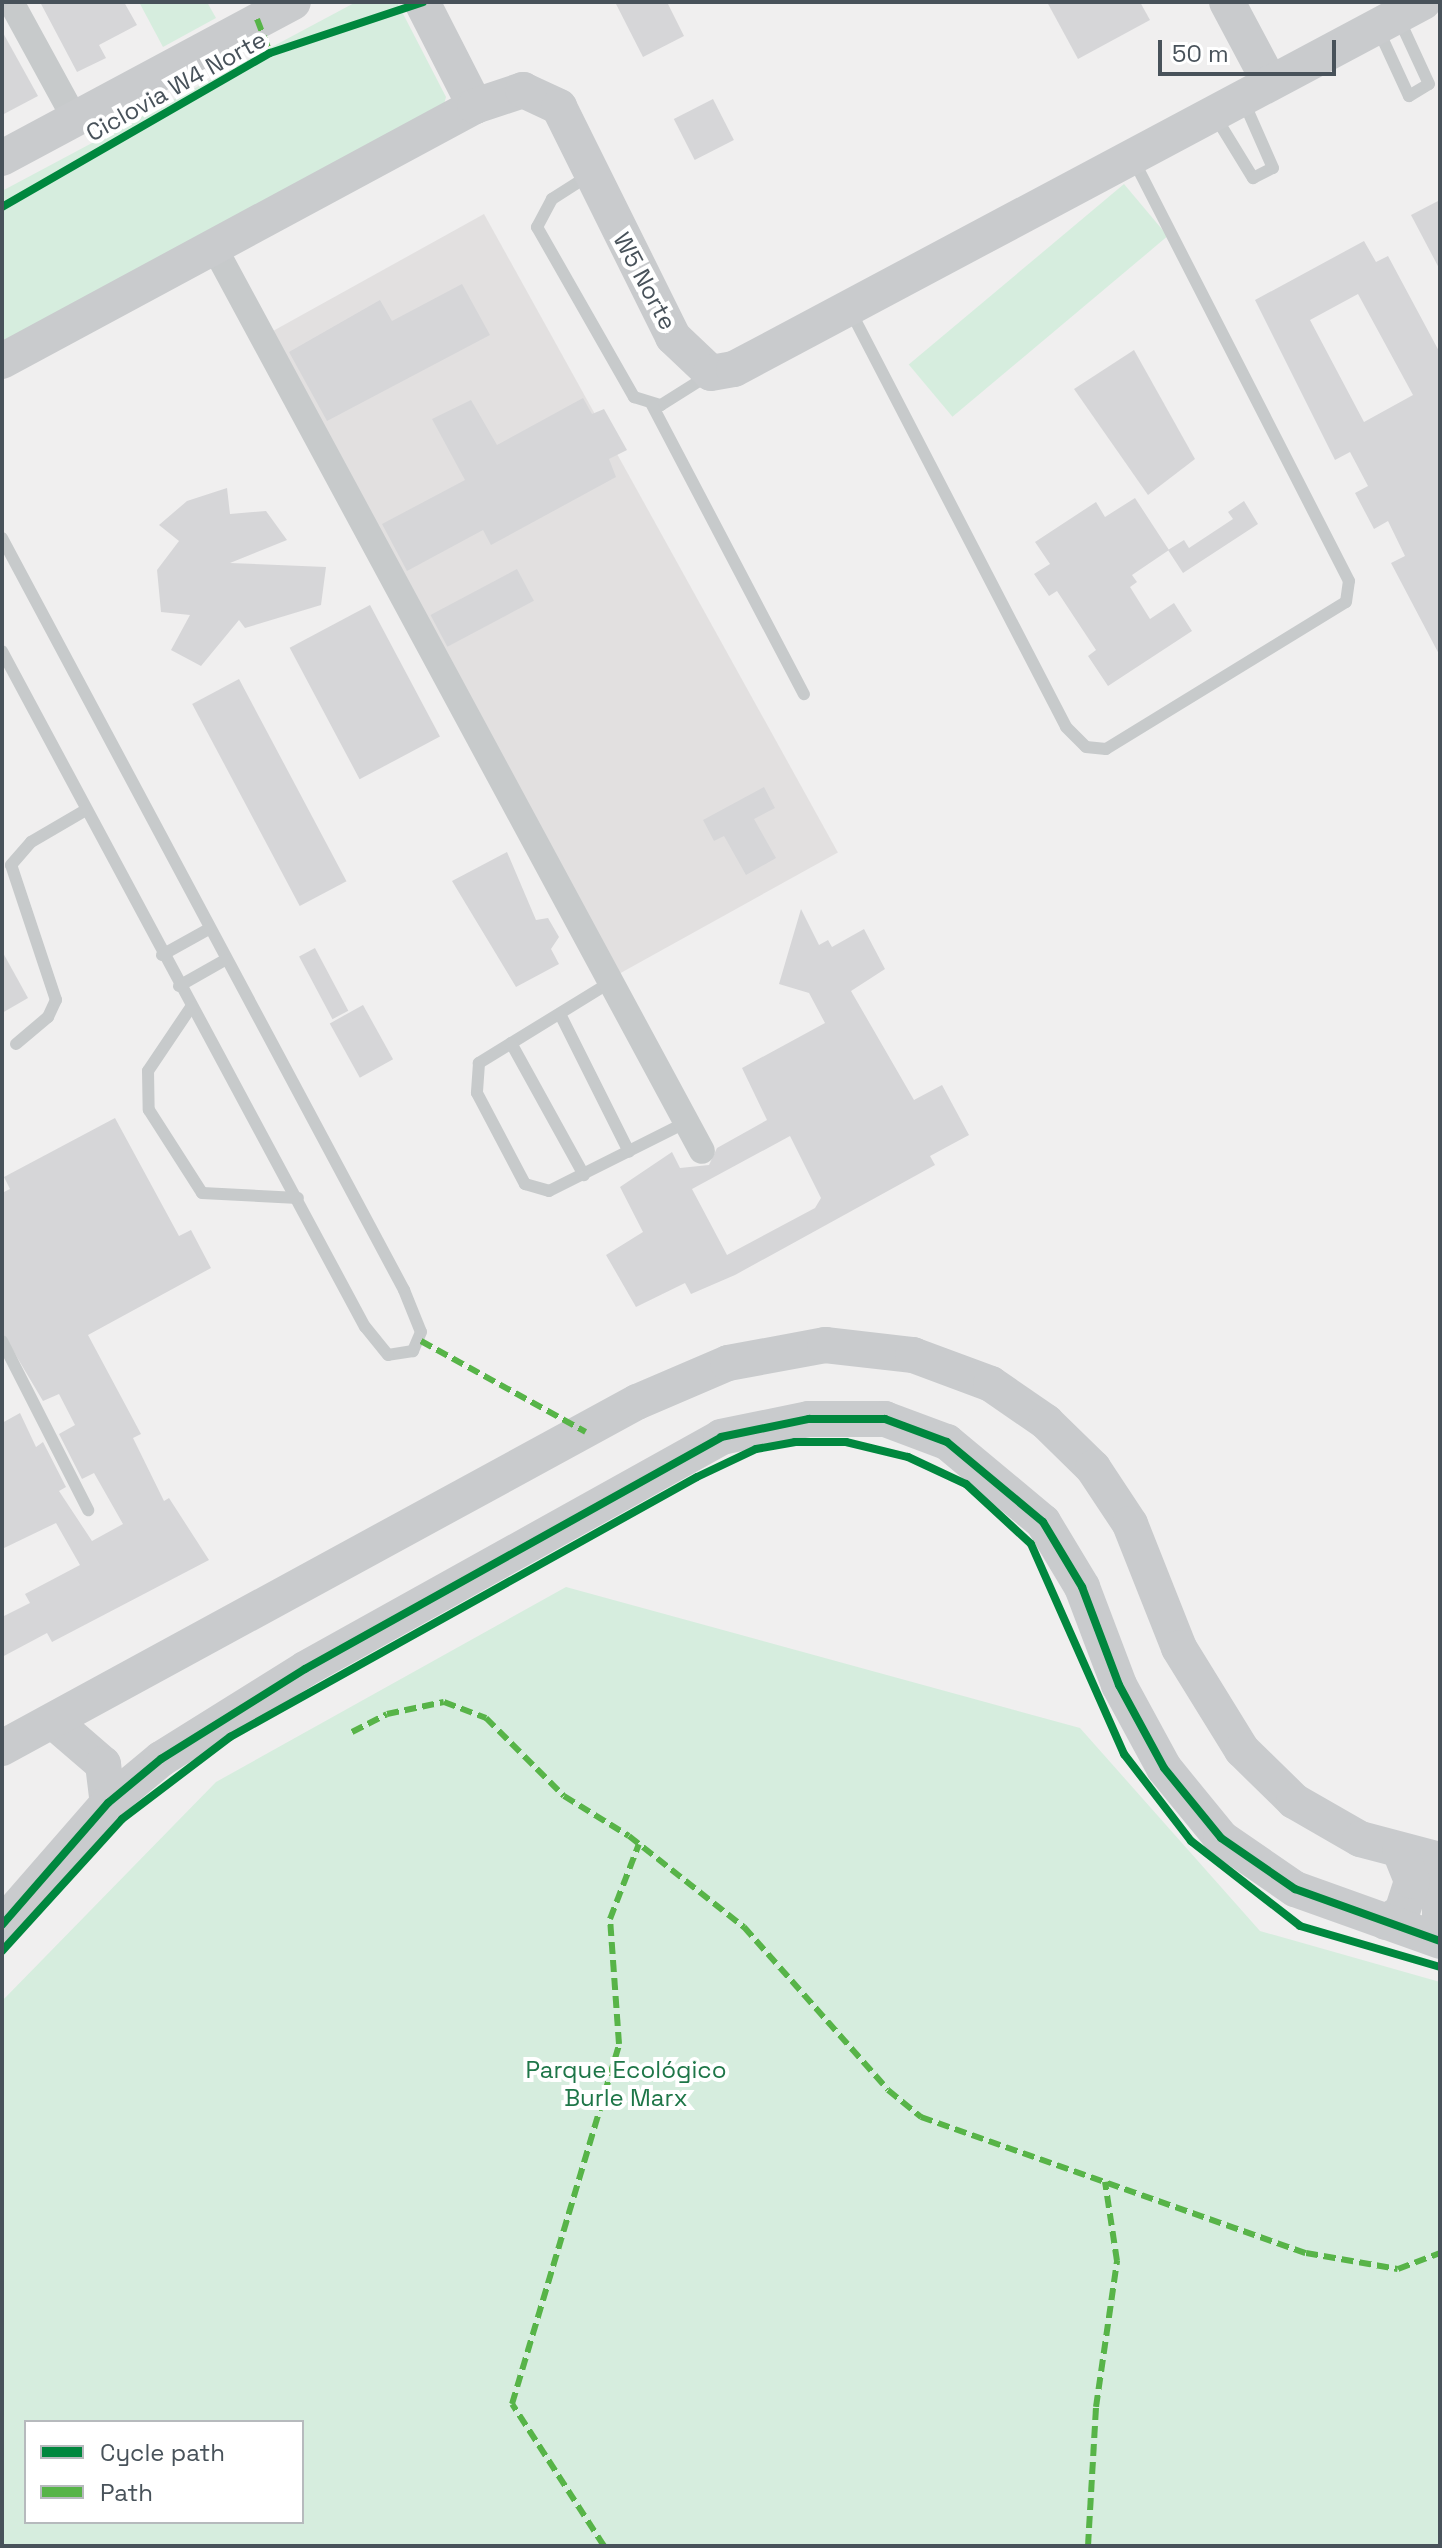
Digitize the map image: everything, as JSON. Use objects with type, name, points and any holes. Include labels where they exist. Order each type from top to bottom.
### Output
[{"type":"street","points":[[11,2],[75,119]]},
{"type":"street","points":[[2,158],[75,119],[252,11],[293,2]]},
{"type":"street","points":[[422,2],[475,106]]},
{"type":"street","points":[[1227,2],[1241,97]]},
{"type":"street","points":[[711,373],[734,369],[850,309],[1399,15]]},
{"type":"street","name":"W5 Norte","points":[[2,361],[475,106],[523,90],[540,94],[559,107],[660,315],[711,373]]},
{"type":"street","points":[[214,247],[702,1151]]},
{"type":"street","points":[[2,1748],[637,1402],[728,1363],[825,1345],[913,1355],[991,1384],[1046,1422],[1093,1468],[1130,1524],[1179,1648],[1242,1750],[1294,1801],[1360,1839],[1440,1860]]},
{"type":"street","points":[[2,1925],[108,1803],[161,1759],[305,1669],[675,1459],[764,1425],[885,1419],[947,1442],[1043,1522],[1082,1587],[1119,1685],[1164,1768],[1221,1838],[1295,1889],[1440,1941]]},
{"type":"street","points":[[53,1721],[103,1764],[108,1803]]},
{"type":"street","points":[[1386,1922],[1402,1912],[1412,1881],[1400,1851]]},
{"type":"street","points":[[1440,1886],[1440,1926]]},
{"type":"lane","points":[[1399,15],[1429,84],[1409,96],[1399,15]]},
{"type":"lane","points":[[1241,97],[1273,168],[1253,178],[1241,97]]},
{"type":"lane","points":[[850,309],[1066,727],[1086,747],[1106,749],[1346,602],[1349,581],[1132,157]]},
{"type":"lane","points":[[590,174],[552,199],[537,227],[634,397],[661,405],[711,373]]},
{"type":"lane","points":[[651,403],[804,694]]},
{"type":"lane","points":[[2,539],[404,1290],[421,1332],[413,1351],[388,1355],[377,1347],[84,811],[2,651]]},
{"type":"lane","points":[[16,1044],[48,1017],[56,1000],[11,865],[31,842],[84,811]]},
{"type":"lane","points":[[162,955],[209,929]]},
{"type":"lane","points":[[179,986],[225,960]]},
{"type":"lane","points":[[609,983],[479,1063],[474,1079],[525,1184],[549,1191],[685,1123]]},
{"type":"lane","points":[[191,1007],[148,1071],[149,1110],[202,1193],[298,1198]]},
{"type":"lane","points":[[560,1014],[629,1152]]},
{"type":"lane","points":[[511,1043],[584,1175]]},
{"type":"lane","points":[[2,1341],[88,1510]]},
{"type":"shaded area","points":[[484,214],[838,852],[619,974],[265,335]]},
{"type":"green space","points":[[139,2],[207,2],[216,18],[163,47]]},
{"type":"green space","points":[[356,2],[398,4],[446,97],[442,112],[2,347],[2,191]]},
{"type":"green space","points":[[1124,184],[1168,236],[952,417],[909,365]]},
{"type":"green space","name":"Parque Ecológico Burle Marx","points":[[566,1587],[1080,1728],[1260,1931],[1440,1982],[1440,2546],[2,2546],[2,2001],[216,1782]]},
{"type":"building","points":[[40,2],[124,2],[137,25],[99,45],[106,58],[77,72]]},
{"type":"building","points":[[615,2],[667,2],[684,36],[643,57]]},
{"type":"building","points":[[1047,2],[1140,2],[1150,20],[1078,59]]},
{"type":"building","points":[[2,31],[38,96],[2,115]]},
{"type":"building","points":[[713,99],[734,140],[695,160],[674,119]]},
{"type":"building","points":[[1440,200],[1440,270],[1411,215]]},
{"type":"building","points":[[1364,241],[1376,262],[1388,256],[1440,353],[1440,656],[1391,563],[1405,556],[1388,521],[1374,529],[1355,493],[1368,486],[1350,452],[1335,460],[1255,300]],"holes":[[[1358,294],[1413,395],[1364,422],[1310,320]]]},
{"type":"building","points":[[462,284],[490,335],[327,421],[289,352],[380,300],[392,321]]},
{"type":"building","points":[[1134,350],[1195,459],[1148,495],[1074,389]]},
{"type":"building","points":[[583,398],[592,414],[604,409],[627,450],[609,459],[616,477],[491,545],[483,530],[407,571],[382,524],[465,480],[432,419],[471,400],[497,445]]},
{"type":"building","points":[[227,488],[230,514],[266,511],[287,540],[230,563],[326,567],[321,605],[245,628],[239,620],[201,666],[171,650],[190,615],[161,612],[157,570],[179,541],[159,525],[187,501]]},
{"type":"building","points":[[1135,498],[1169,550],[1132,575],[1137,582],[1130,587],[1150,619],[1174,603],[1192,631],[1108,686],[1088,656],[1096,650],[1057,591],[1049,596],[1034,574],[1050,564],[1035,542],[1096,502],[1105,517]]},
{"type":"building","points":[[1244,501],[1258,524],[1183,573],[1168,550],[1184,540],[1189,548],[1233,519],[1228,512]]},
{"type":"building","points":[[517,569],[534,601],[447,647],[430,615]]},
{"type":"building","points":[[370,605],[440,737],[360,779],[290,648]]},
{"type":"building","points":[[239,679],[347,881],[300,906],[192,704]]},
{"type":"building","points":[[764,787],[775,808],[754,819],[776,858],[746,875],[724,836],[714,841],[703,820]]},
{"type":"building","points":[[507,852],[536,920],[548,918],[559,937],[551,949],[559,964],[516,987],[452,881]]},
{"type":"building","points":[[801,909],[819,945],[828,940],[832,947],[864,929],[885,969],[851,991],[914,1100],[942,1085],[969,1135],[930,1156],[935,1165],[735,1275],[691,1294],[685,1283],[636,1307],[606,1255],[643,1232],[620,1187],[672,1152],[680,1168],[709,1165],[717,1148],[767,1120],[742,1068],[825,1023],[809,993],[779,984]],"holes":[[[790,1136],[821,1198],[815,1208],[727,1255],[692,1189]]]},
{"type":"building","points":[[315,948],[348,1011],[332,1019],[299,956]]},
{"type":"building","points":[[2,951],[28,998],[2,1013]]},
{"type":"building","points":[[363,1005],[393,1059],[360,1078],[330,1023]]},
{"type":"building","points":[[115,1118],[179,1236],[191,1230],[211,1268],[88,1335],[141,1434],[133,1438],[164,1501],[169,1498],[209,1560],[52,1642],[47,1633],[2,1657],[2,1617],[30,1603],[25,1594],[80,1565],[56,1523],[2,1549],[2,1423],[20,1413],[36,1447],[43,1442],[66,1487],[59,1491],[92,1541],[123,1524],[94,1473],[82,1479],[59,1434],[75,1425],[59,1394],[43,1401],[2,1332],[2,1193],[10,1189],[4,1177]]},
{"type":"marked path","points":[[257,19],[270,53]]},
{"type":"marked path","points":[[421,1341],[586,1432]]},
{"type":"marked path","points":[[352,1732],[387,1714],[444,1702],[486,1718],[564,1796],[629,1836],[744,1927],[888,2090],[921,2117],[1306,2253],[1398,2269],[1440,2253]]},
{"type":"marked path","points":[[604,2546],[512,2404],[619,2044],[610,1919],[639,1844]]},
{"type":"marked path","points":[[1088,2546],[1096,2407],[1117,2261],[1105,2182]]},
{"type":"cycle path","name":"Ciclovia W4 Norte","points":[[2,207],[270,53],[423,2]]},
{"type":"cycle path","points":[[2,1925],[108,1803],[161,1759],[305,1669],[721,1437],[809,1419],[885,1419],[947,1442],[1043,1522],[1082,1587],[1119,1685],[1164,1768],[1221,1838],[1295,1889],[1440,1941]]},
{"type":"cycle path","points":[[2,1951],[122,1819],[230,1737],[697,1477],[756,1449],[795,1442],[846,1442],[908,1457],[966,1484],[1031,1544],[1124,1754],[1191,1841],[1300,1926],[1440,1967]]}]
